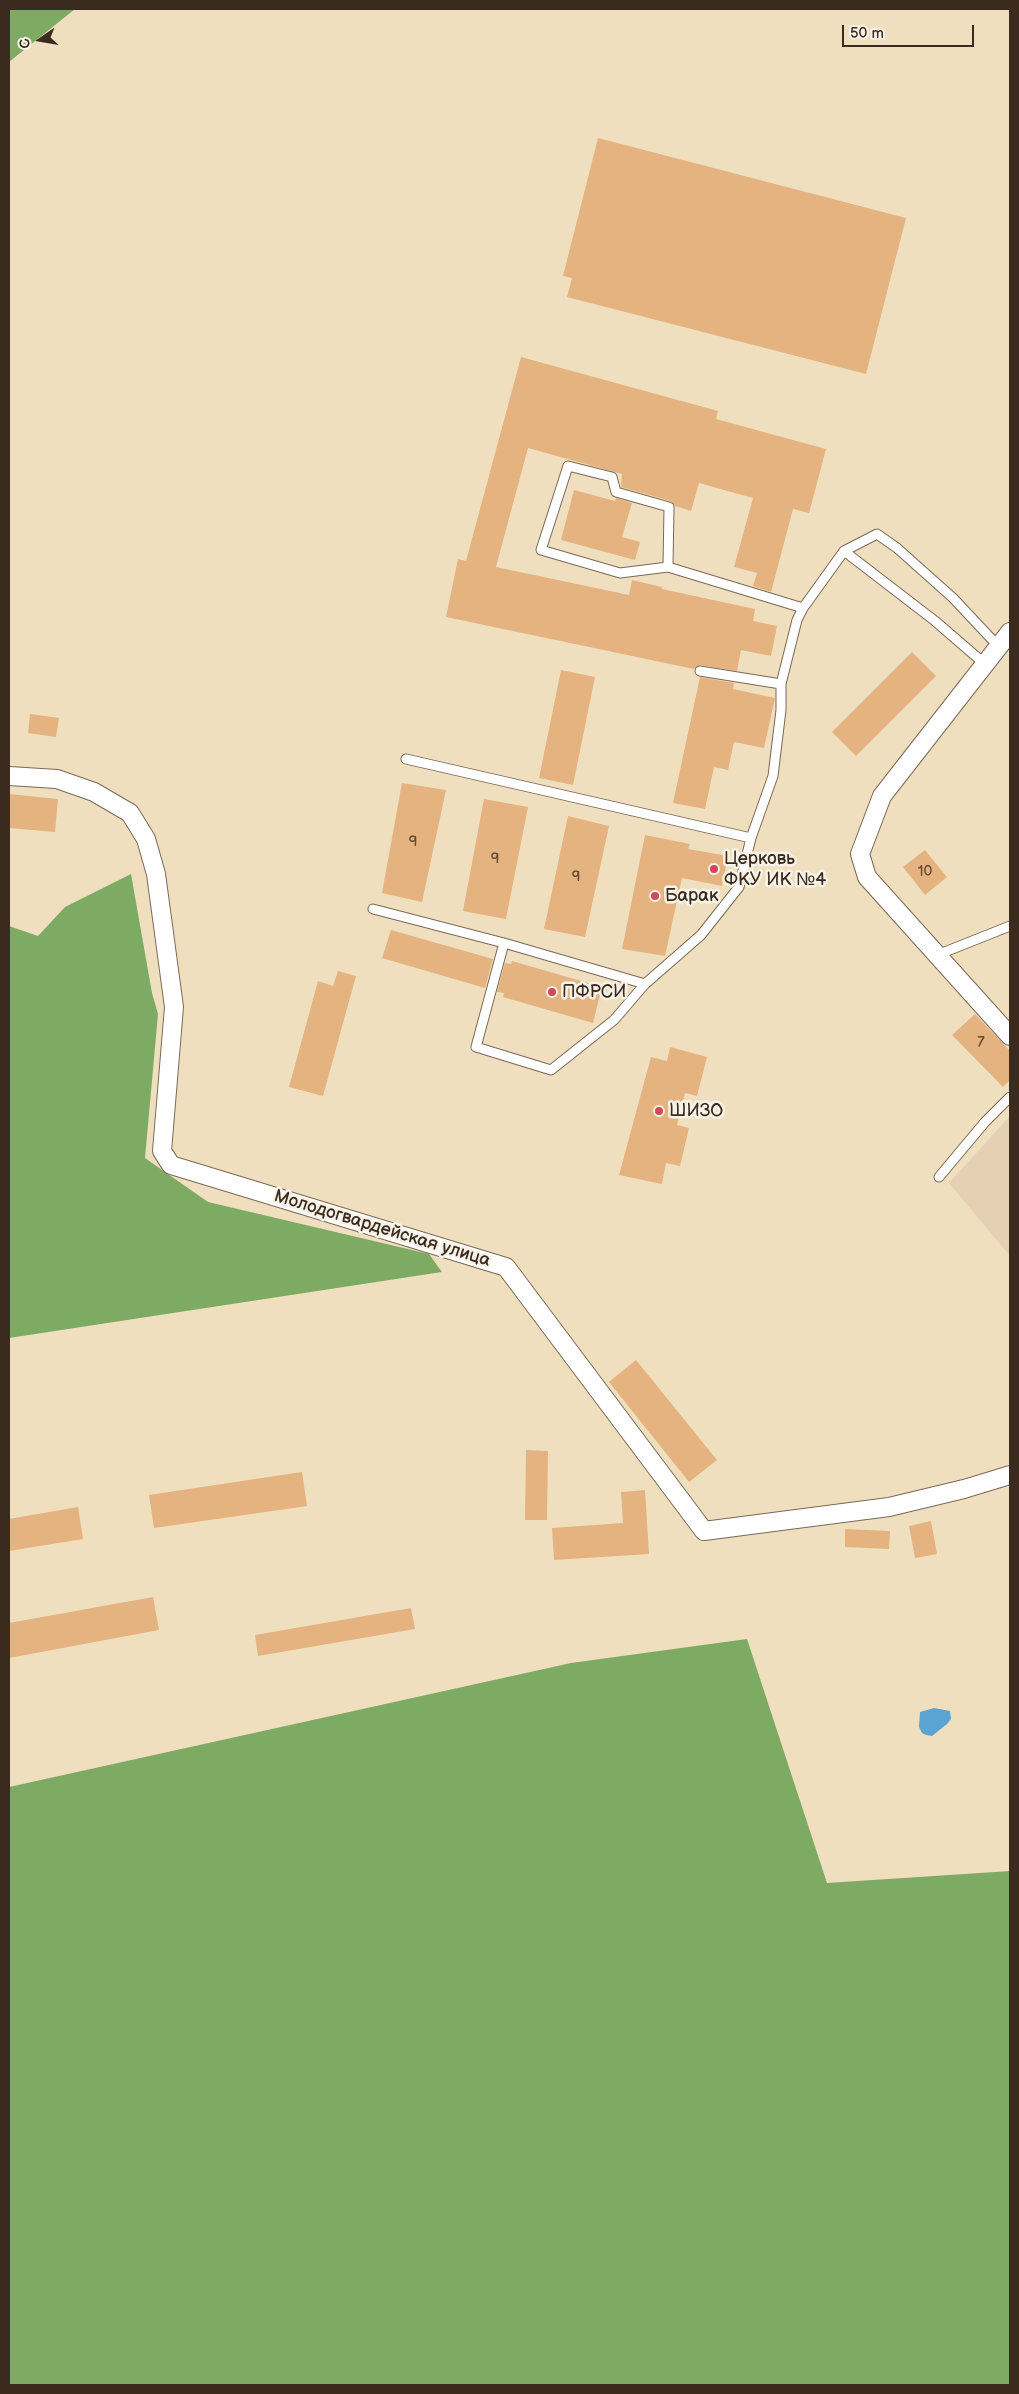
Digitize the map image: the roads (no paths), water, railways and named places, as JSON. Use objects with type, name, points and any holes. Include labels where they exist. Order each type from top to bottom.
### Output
[{"type":"street","points":[[1010,632],[882,796],[860,854],[867,877],[1010,1036]]},
{"type":"street","name":"Молодогвардейская улица","points":[[9,776],[57,779],[94,792],[130,813],[146,839],[156,874],[174,1007],[162,1150],[171,1165],[506,1266],[704,1531],[889,1508],[964,1490],[1010,1475]]},
{"type":"lane","points":[[668,567],[669,507],[616,492],[612,477],[568,466],[541,550],[620,573],[668,567],[803,608]]},
{"type":"lane","points":[[504,943],[476,1047],[552,1070],[614,1020],[645,984],[702,935],[739,887],[752,838],[773,776],[781,710],[781,684],[797,620],[803,608],[844,551],[877,534],[897,548],[953,598],[999,647]]},
{"type":"lane","points":[[844,551],[935,621],[986,664]]},
{"type":"lane","points":[[700,671],[781,684]]},
{"type":"lane","points":[[406,759],[752,838]]},
{"type":"lane","points":[[373,909],[504,943],[645,984]]},
{"type":"lane","points":[[937,955],[1010,926]]},
{"type":"lane","points":[[939,1177],[985,1122],[1010,1096]]},
{"type":"water","points":[[934,1708],[950,1711],[951,1719],[932,1736],[926,1735],[922,1733],[919,1727],[920,1712]]},
{"type":"place","name":"Церковь ФКУ ИК №4","points":[[714,869]]},
{"type":"place","name":"Барак","points":[[655,896]]},
{"type":"place","name":"ПФРСИ","points":[[552,992]]},
{"type":"place","name":"ШИЗО","points":[[659,1111]]}]
